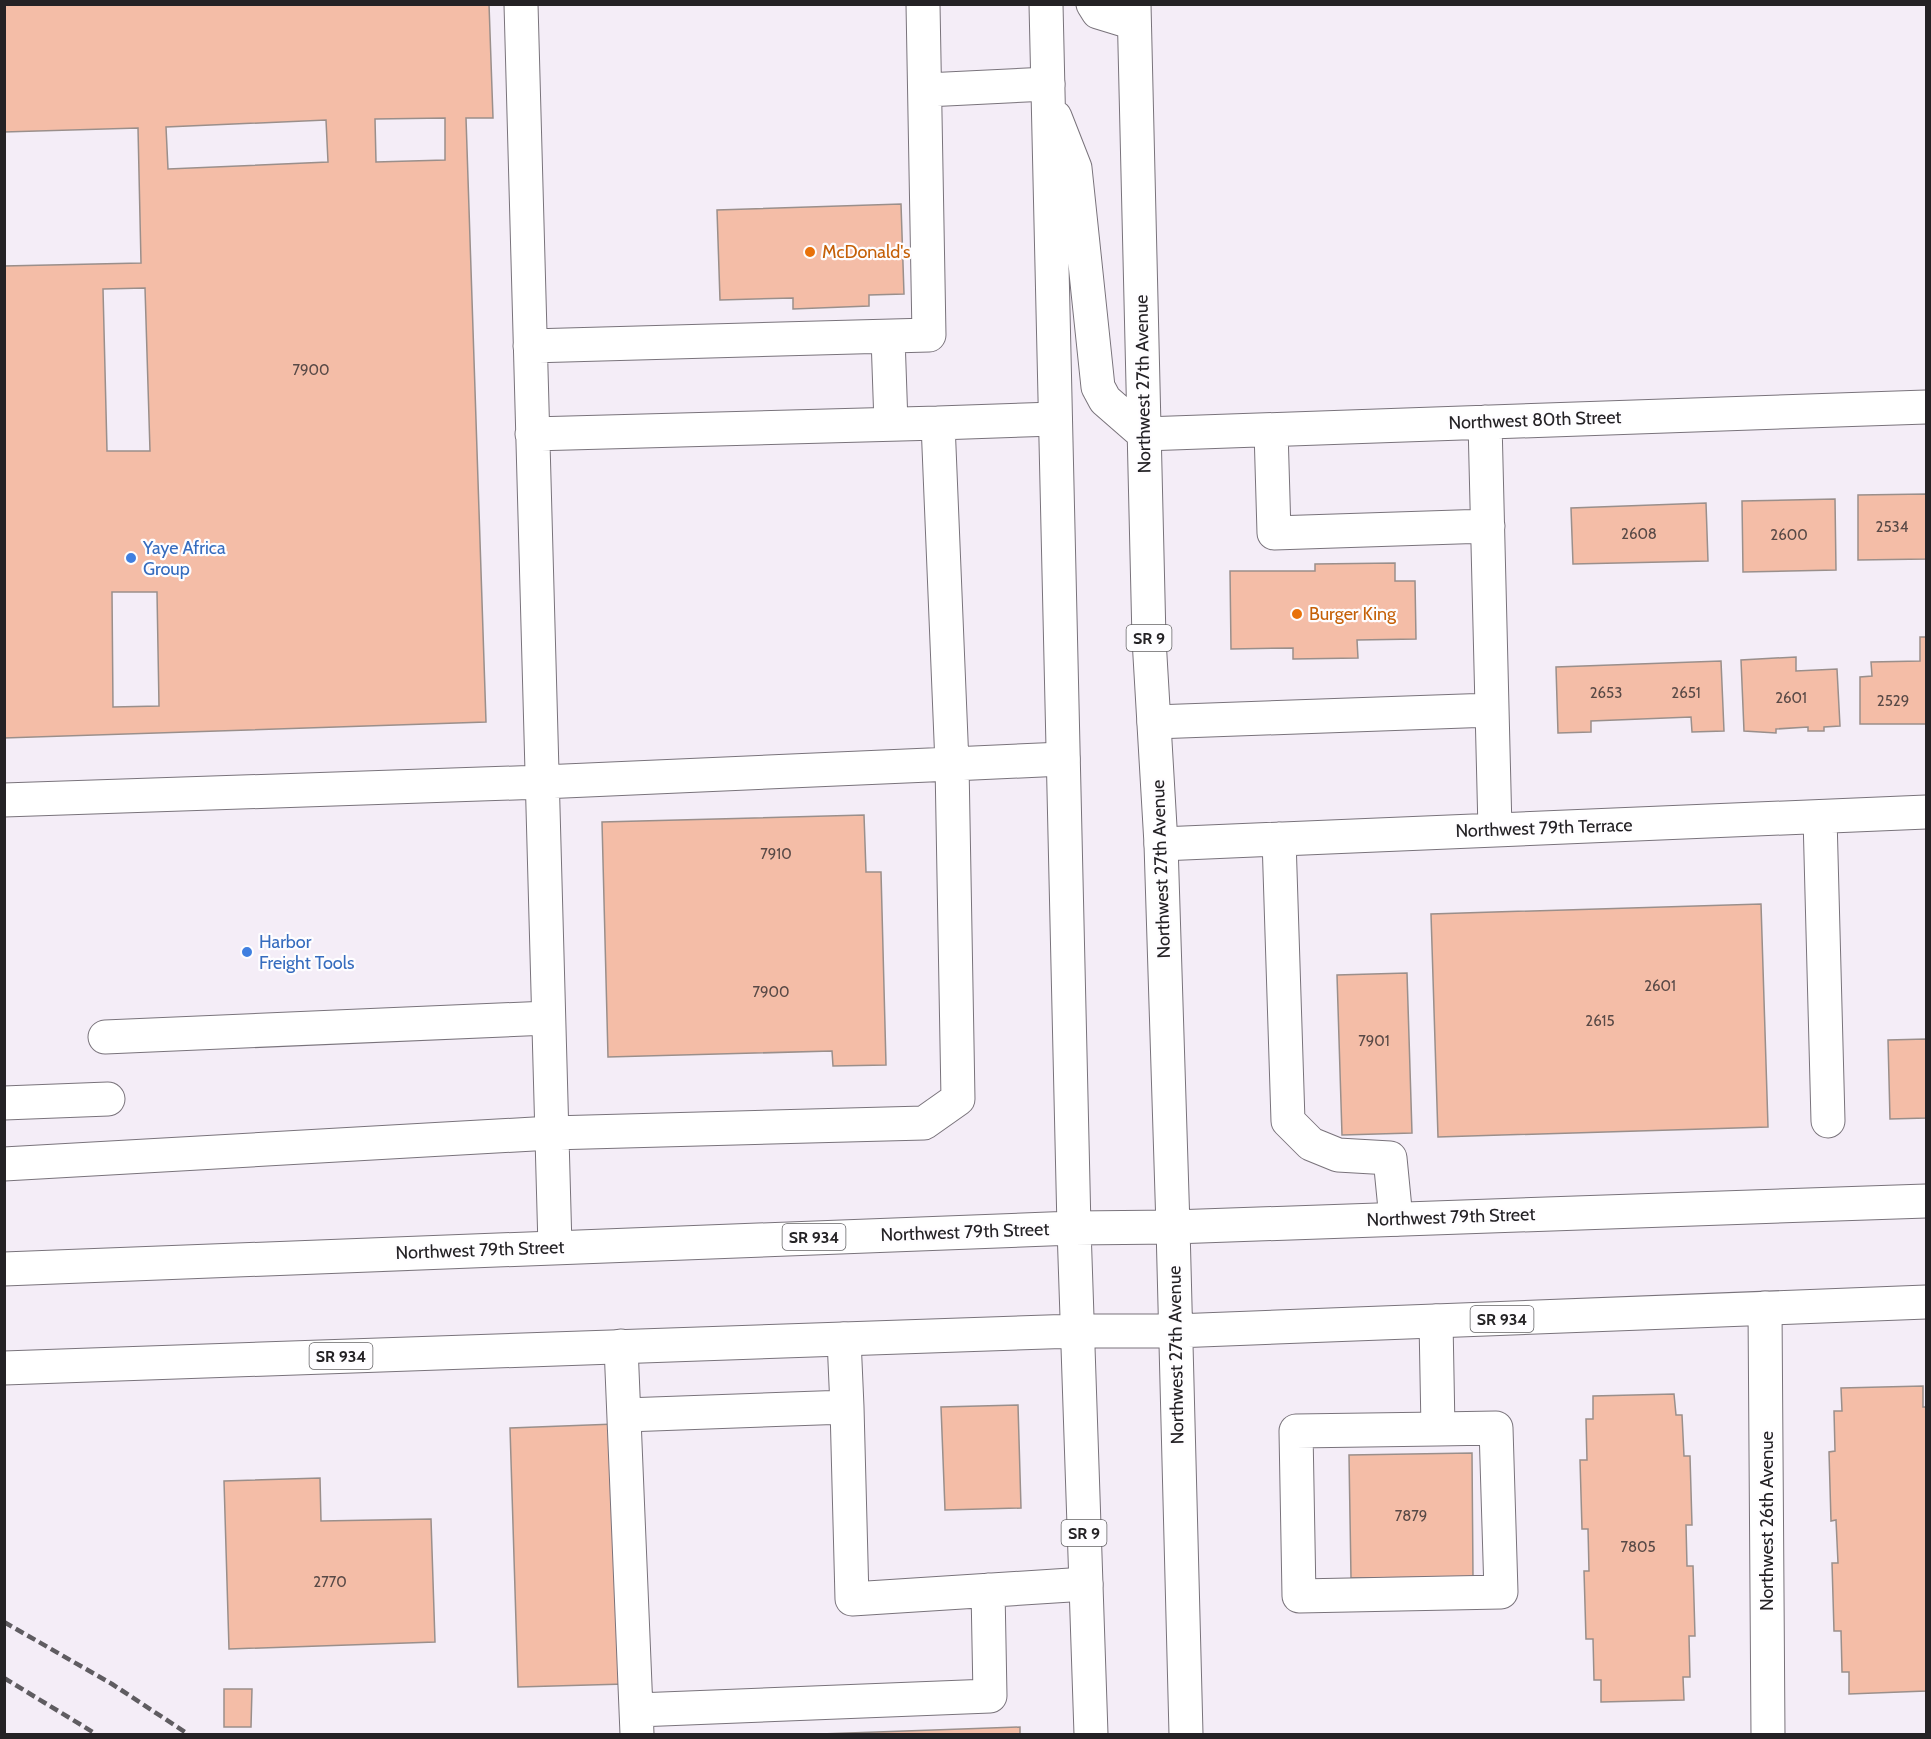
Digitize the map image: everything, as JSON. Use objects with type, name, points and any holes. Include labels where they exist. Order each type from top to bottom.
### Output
[{"type":"main road","points":[[521,4],[555,1247]]},
{"type":"main road","points":[[530,346],[929,335],[923,4]]},
{"type":"main road","name":"SR 9","points":[[1046,4],[1074,1228],[1091,1734]]},
{"type":"main road","points":[[1092,4],[1098,12],[1134,14]]},
{"type":"main road","name":"Northwest 27th Avenue","points":[[1134,14],[1149,639],[1161,844],[1186,1734]]},
{"type":"main road","points":[[926,90],[1049,94],[1076,168],[1098,387],[1105,400],[1144,434]]},
{"type":"main road","points":[[888,337],[891,424]]},
{"type":"main road","name":"Northwest 80th Street","points":[[1144,434],[1926,407]]},
{"type":"main road","points":[[532,434],[1055,419]]},
{"type":"main road","points":[[1485,422],[1495,830]]},
{"type":"main road","points":[[4,1164],[552,1133],[924,1123],[958,1100],[952,764],[938,423]]},
{"type":"main road","points":[[1271,430],[1274,533],[1488,526]]},
{"type":"main road","points":[[1154,722],[1492,710]]},
{"type":"main road","points":[[4,800],[542,782],[1063,759]]},
{"type":"main road","name":"Northwest 79th Terrace","points":[[1161,844],[1926,812]]},
{"type":"main road","points":[[1820,817],[1828,1120]]},
{"type":"main road","points":[[1279,839],[1288,1120],[1311,1144],[1338,1155],[1390,1158],[1396,1219]]},
{"type":"main road","points":[[105,1037],[548,1018]]},
{"type":"main road","points":[[4,1103],[108,1100]]},
{"type":"main road","name":"Northwest 79th Street","points":[[4,1269],[1074,1228],[1173,1227],[1926,1200]]},
{"type":"main road","name":"SR 934","points":[[4,1368],[1077,1331],[1175,1331],[1926,1302]]},
{"type":"main road","name":"Northwest 26th Avenue","points":[[1765,1308],[1768,1734]]},
{"type":"main road","points":[[1436,1321],[1438,1429]]},
{"type":"main road","points":[[844,1339],[852,1599],[1086,1584]]},
{"type":"main road","points":[[621,1346],[637,1722],[990,1696],[988,1590]]},
{"type":"main road","points":[[625,1415],[847,1407]]},
{"type":"main road","points":[[1496,1428],[1501,1592],[1299,1596],[1296,1431],[1438,1429],[1496,1428]]},
{"type":"building","points":[[4,4],[489,4],[493,118],[466,118],[486,722],[4,738],[4,266],[141,263],[138,128],[4,132]],"holes":[[[445,118],[445,160],[376,162],[375,119]],[[326,120],[328,162],[168,169],[166,127]],[[145,288],[150,451],[107,451],[103,289]],[[112,592],[157,592],[159,706],[113,707]]]},
{"type":"building","name":"McDonald's","points":[[901,204],[904,294],[869,295],[869,306],[793,309],[793,298],[720,300],[717,210]]},
{"type":"building","points":[[1926,494],[1926,559],[1858,560],[1858,495]]},
{"type":"building","points":[[1835,499],[1836,570],[1743,572],[1742,501]]},
{"type":"building","points":[[1706,503],[1708,561],[1573,564],[1571,508]]},
{"type":"building","points":[[1395,563],[1395,581],[1415,581],[1416,639],[1357,640],[1358,658],[1293,659],[1293,648],[1231,649],[1230,571],[1315,571],[1315,564]]},
{"type":"building","points":[[1920,637],[1926,637],[1926,724],[1860,724],[1860,677],[1872,676],[1871,662],[1920,661]]},
{"type":"building","points":[[1796,657],[1796,671],[1837,669],[1840,726],[1824,727],[1824,731],[1808,731],[1808,727],[1776,729],[1776,733],[1744,731],[1741,660]]},
{"type":"building","points":[[1721,661],[1724,731],[1692,732],[1691,717],[1591,721],[1591,732],[1558,733],[1556,667]]},
{"type":"building","points":[[864,815],[866,872],[881,872],[886,1065],[833,1066],[832,1051],[608,1057],[602,822]]},
{"type":"building","points":[[1761,904],[1768,1127],[1438,1137],[1431,914]]},
{"type":"building","points":[[1407,973],[1412,1133],[1342,1135],[1337,975]]},
{"type":"building","points":[[1926,1039],[1926,1118],[1890,1119],[1888,1040]]},
{"type":"building","points":[[1923,1386],[1923,1407],[1926,1407],[1926,1691],[1849,1694],[1849,1672],[1842,1672],[1841,1631],[1834,1631],[1832,1563],[1838,1563],[1836,1520],[1831,1521],[1829,1452],[1835,1451],[1834,1411],[1842,1411],[1841,1388]]},
{"type":"building","points":[[1674,1394],[1676,1415],[1682,1415],[1684,1456],[1690,1456],[1692,1525],[1686,1525],[1687,1566],[1693,1566],[1695,1636],[1689,1636],[1690,1677],[1683,1677],[1684,1700],[1601,1702],[1601,1680],[1594,1680],[1593,1639],[1586,1639],[1584,1571],[1589,1571],[1588,1529],[1582,1529],[1580,1460],[1587,1460],[1586,1419],[1593,1419],[1593,1396]]},
{"type":"building","points":[[1018,1405],[1021,1508],[945,1510],[941,1407]]},
{"type":"building","points":[[615,1424],[625,1684],[518,1687],[510,1428]]},
{"type":"building","points":[[1472,1453],[1473,1577],[1351,1578],[1349,1455]]},
{"type":"building","points":[[320,1478],[321,1521],[431,1519],[435,1642],[229,1649],[224,1481]]},
{"type":"building","points":[[224,1689],[252,1689],[251,1727],[224,1727]]},
{"type":"building","points":[[1020,1727],[1020,1734],[820,1734]]},
{"type":"railway","points":[[4,1622],[112,1684],[188,1734]]},
{"type":"railway","points":[[4,1678],[96,1734]]},
{"type":"place","name":"McDonald's","points":[[810,252]]},
{"type":"place","name":"Yaye Africa Group","points":[[131,558]]},
{"type":"place","name":"Burger King","points":[[1297,614]]},
{"type":"place","name":"Harbor Freight Tools","points":[[247,952]]}]
